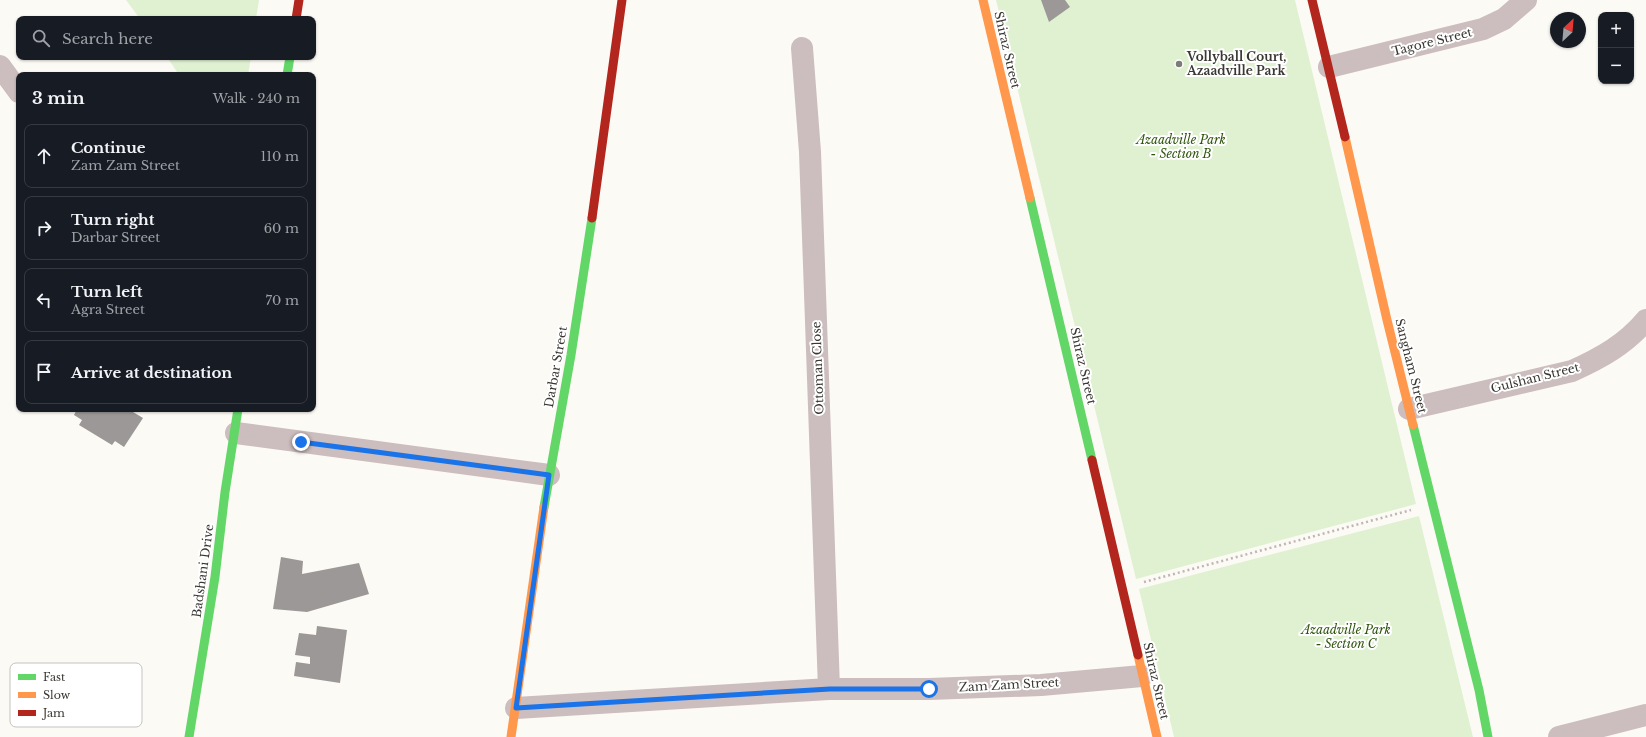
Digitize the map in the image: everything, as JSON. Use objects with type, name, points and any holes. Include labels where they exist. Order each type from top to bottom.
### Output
[{"type":"street","points":[[296,16],[299,0]]},
{"type":"street","name":"Darbar Street","points":[[511,737],[549,475],[571,355],[591,225],[622,0]]},
{"type":"street","name":"Shiraz Street","points":[[983,0],[1157,737]]},
{"type":"street","name":"Sangham Street","points":[[1312,0],[1329,67],[1387,320],[1479,690],[1488,737]]},
{"type":"street","name":"Tagore Street","points":[[1329,67],[1483,29],[1504,19],[1526,0]]},
{"type":"street","name":"Ottoman Close","points":[[802,48],[810,152],[830,689]]},
{"type":"street","points":[[288,72],[290,60]]},
{"type":"street","points":[[0,66],[16,88]]},
{"type":"street","name":"Gulshan Street","points":[[1410,409],[1572,371],[1592,362],[1626,341],[1646,320]]},
{"type":"street","name":"Badshani Drive","points":[[190,737],[215,577],[224,492],[236,433],[238,412]]},
{"type":"street","points":[[236,433],[549,475]]},
{"type":"street","name":"Zam Zam Street","points":[[516,708],[830,689],[929,689],[1041,685],[1142,676]]},
{"type":"street","points":[[1559,737],[1646,715]]},
{"type":"path","points":[[1122,588],[1433,505]]},
{"type":"green space","points":[[126,0],[259,0],[256,16],[138,16]]},
{"type":"green space","name":"Azaadville Park - Section B","points":[[996,0],[1295,0],[1416,504],[1136,579]]},
{"type":"green space","points":[[169,60],[250,60],[248,72],[177,72]]},
{"type":"green space","name":"Azaadville Park - Section C","points":[[1419,516],[1473,737],[1174,737],[1139,589]]},
{"type":"building","points":[[1041,0],[1065,0],[1070,7],[1049,22]]},
{"type":"building","points":[[76,412],[133,412],[143,418],[124,447],[115,441],[112,445],[79,425],[82,420],[74,415]]},
{"type":"building","points":[[281,557],[303,561],[302,574],[359,563],[369,594],[307,612],[273,609]]},
{"type":"building","points":[[317,626],[347,630],[340,683],[294,676],[296,662],[310,664],[310,657],[295,655],[299,633],[316,635]]},
{"type":"traffic: fast","points":[[288,72],[290,60]]},
{"type":"traffic: fast","points":[[1030,198],[1092,460]]},
{"type":"traffic: fast","points":[[544,507],[571,355],[592,218]]},
{"type":"traffic: fast","points":[[189,737],[215,577],[225,492],[238,412]]},
{"type":"traffic: fast","points":[[1413,425],[1479,690],[1488,737]]},
{"type":"traffic: slow","points":[[983,0],[1030,198]]},
{"type":"traffic: slow","points":[[1345,137],[1413,425]]},
{"type":"traffic: slow","points":[[511,737],[544,507]]},
{"type":"traffic: slow","points":[[1138,655],[1157,737]]},
{"type":"traffic: jam","points":[[296,16],[299,0]]},
{"type":"traffic: jam","points":[[592,218],[622,0]]},
{"type":"traffic: jam","points":[[1312,0],[1345,137]]},
{"type":"traffic: jam","points":[[1092,460],[1138,655]]},
{"type":"place","name":"Vollyball Court, Azaadville Park","points":[[1179,64]]},
{"type":"route","points":[[301,442],[549,475],[534,572],[516,708],[830,689],[929,689]]}]
